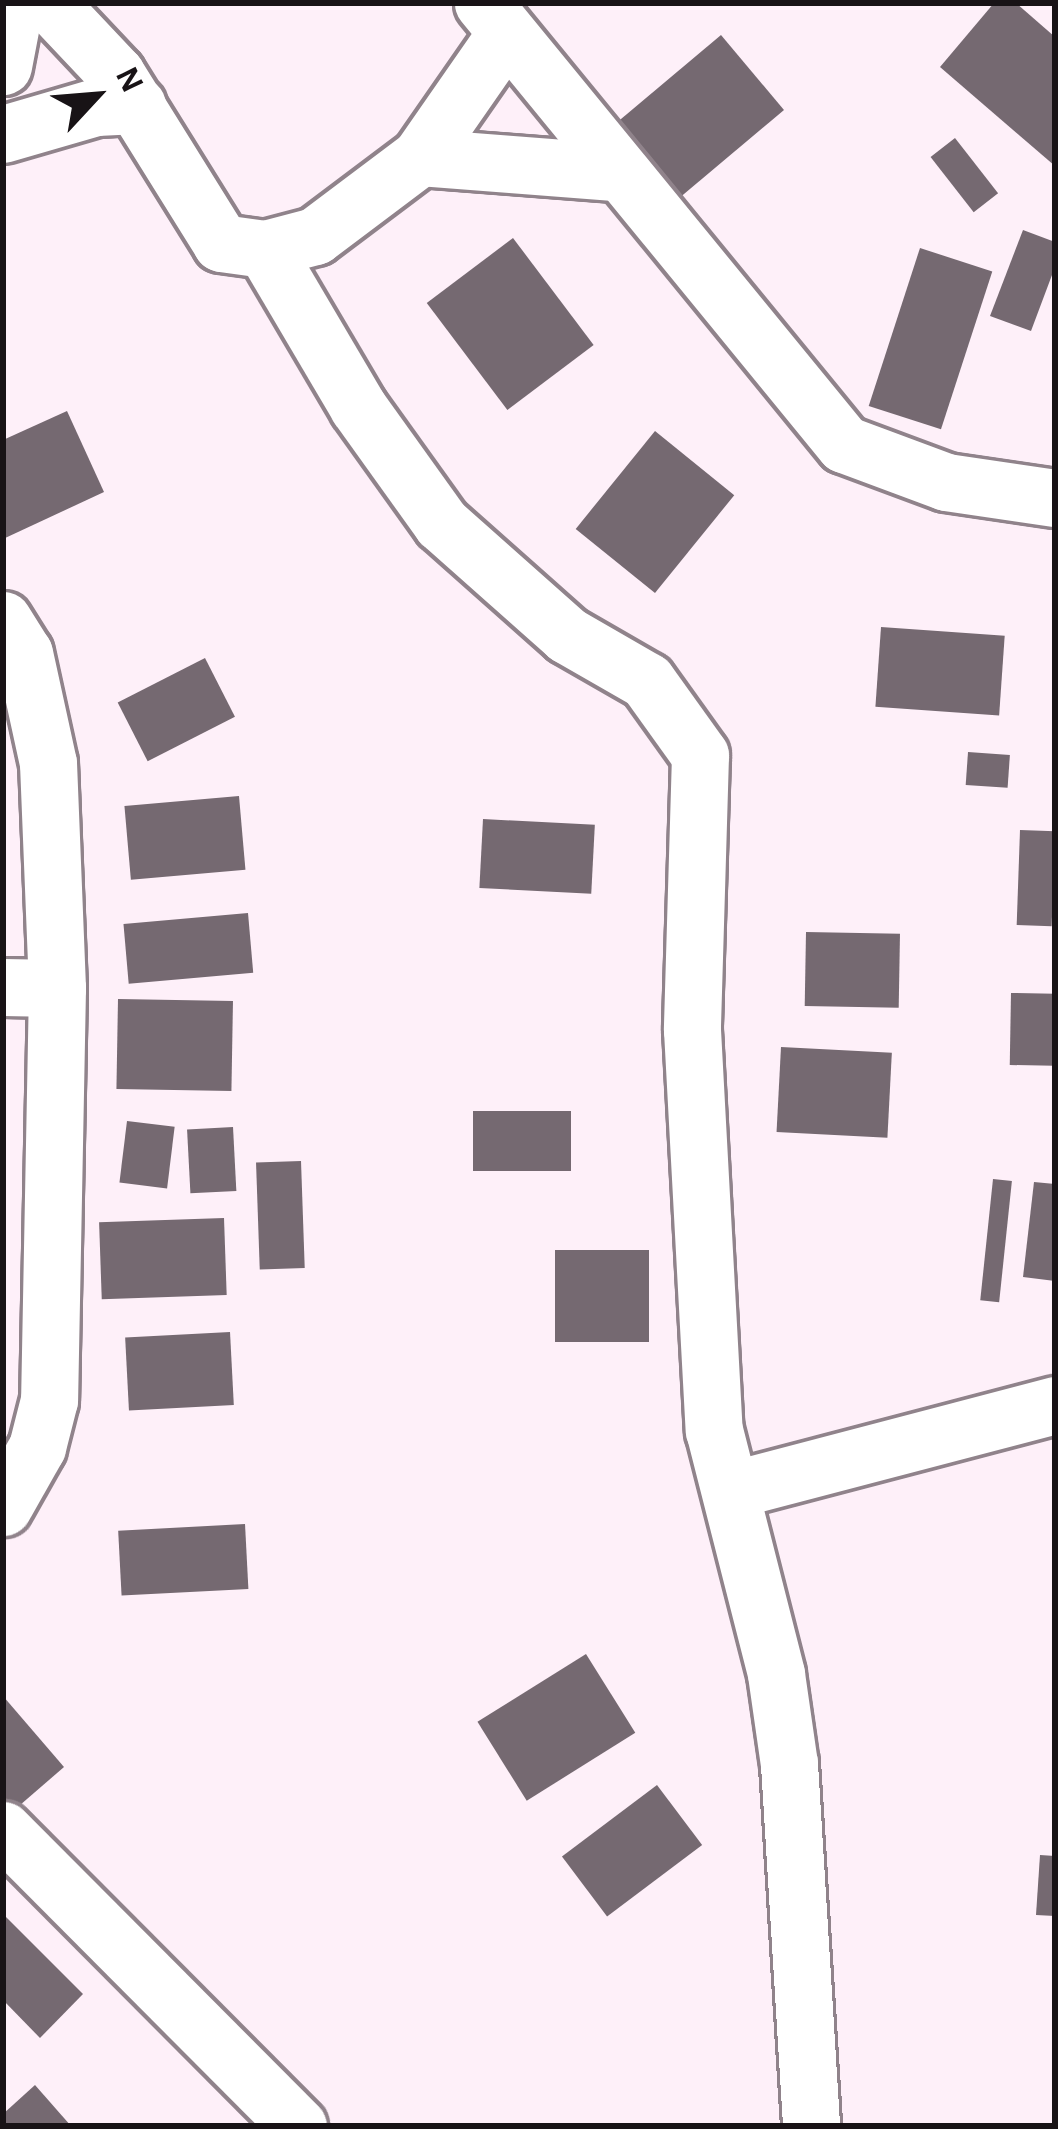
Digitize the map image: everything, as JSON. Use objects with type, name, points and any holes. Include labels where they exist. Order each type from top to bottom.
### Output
[{"type":"street","points":[[3,66],[15,3]]},
{"type":"street","points":[[49,3],[137,105],[221,243],[265,249],[315,236],[420,157],[493,20],[614,172],[844,444],[946,482],[1055,498]]},
{"type":"street","points":[[3,134],[96,107],[137,105]]},
{"type":"street","points":[[420,157],[497,157],[614,172]]},
{"type":"street","points":[[265,249],[358,407],[441,523],[567,635],[647,681],[700,755],[692,1030],[713,1430],[731,1490],[789,1764],[811,2126]]},
{"type":"street","points":[[3,620],[24,653],[48,763],[30,988],[49,1400],[38,1447],[3,1507]]},
{"type":"street","points":[[731,1490],[1055,1405]]},
{"type":"street","points":[[3,1830],[298,2126]]},
{"type":"building","points":[[994,3],[1016,3],[1055,37],[1055,166],[940,67]]},
{"type":"building","points":[[721,35],[784,110],[681,196],[618,121]]},
{"type":"building","points":[[955,138],[998,193],[974,212],[931,157]]},
{"type":"building","points":[[1023,230],[1055,242],[1055,267],[1031,331],[990,316]]},
{"type":"building","points":[[513,238],[594,345],[507,410],[427,303]]},
{"type":"building","points":[[920,248],[992,271],[941,429],[869,406]]},
{"type":"building","points":[[67,411],[104,492],[3,539],[3,440]]},
{"type":"building","points":[[655,431],[734,495],[655,593],[576,529]]},
{"type":"building","points":[[881,627],[1005,636],[999,715],[875,707]]},
{"type":"building","points":[[205,658],[235,717],[148,761],[118,702]]},
{"type":"building","points":[[968,752],[1010,755],[1008,788],[966,785]]},
{"type":"building","points":[[239,796],[245,870],[131,880],[124,806]]},
{"type":"building","points":[[483,819],[595,825],[591,894],[479,888]]},
{"type":"building","points":[[1020,830],[1055,831],[1052,926],[1017,925]]},
{"type":"building","points":[[248,913],[253,973],[129,984],[123,924]]},
{"type":"building","points":[[806,932],[900,934],[899,1008],[805,1006]]},
{"type":"building","points":[[1011,993],[1055,994],[1054,1066],[1010,1065]]},
{"type":"building","points":[[118,999],[233,1001],[231,1091],[116,1089]]},
{"type":"building","points":[[781,1047],[892,1053],[887,1138],[777,1132]]},
{"type":"building","points":[[473,1111],[571,1111],[571,1171],[473,1171]]},
{"type":"building","points":[[127,1121],[175,1127],[167,1188],[119,1183]]},
{"type":"building","points":[[233,1127],[236,1191],[190,1193],[187,1129]]},
{"type":"building","points":[[301,1161],[305,1268],[260,1270],[256,1163]]},
{"type":"building","points":[[993,1179],[1012,1181],[999,1302],[980,1300]]},
{"type":"building","points":[[1034,1182],[1055,1184],[1055,1281],[1023,1277]]},
{"type":"building","points":[[224,1218],[227,1295],[102,1299],[99,1222]]},
{"type":"building","points":[[555,1250],[649,1250],[649,1342],[555,1342]]},
{"type":"building","points":[[230,1332],[234,1405],[129,1410],[125,1337]]},
{"type":"building","points":[[245,1524],[248,1589],[122,1596],[118,1531]]},
{"type":"building","points":[[586,1654],[635,1733],[527,1801],[477,1722]]},
{"type":"building","points":[[3,1696],[64,1767],[12,1812],[3,1801]]},
{"type":"building","points":[[657,1785],[702,1845],[607,1917],[562,1857]]},
{"type":"building","points":[[1040,1855],[1055,1856],[1055,1916],[1036,1915]]},
{"type":"building","points":[[6,1917],[83,1994],[40,2038],[3,2000]]},
{"type":"building","points":[[35,2085],[71,2126],[3,2126],[3,2114]]}]
